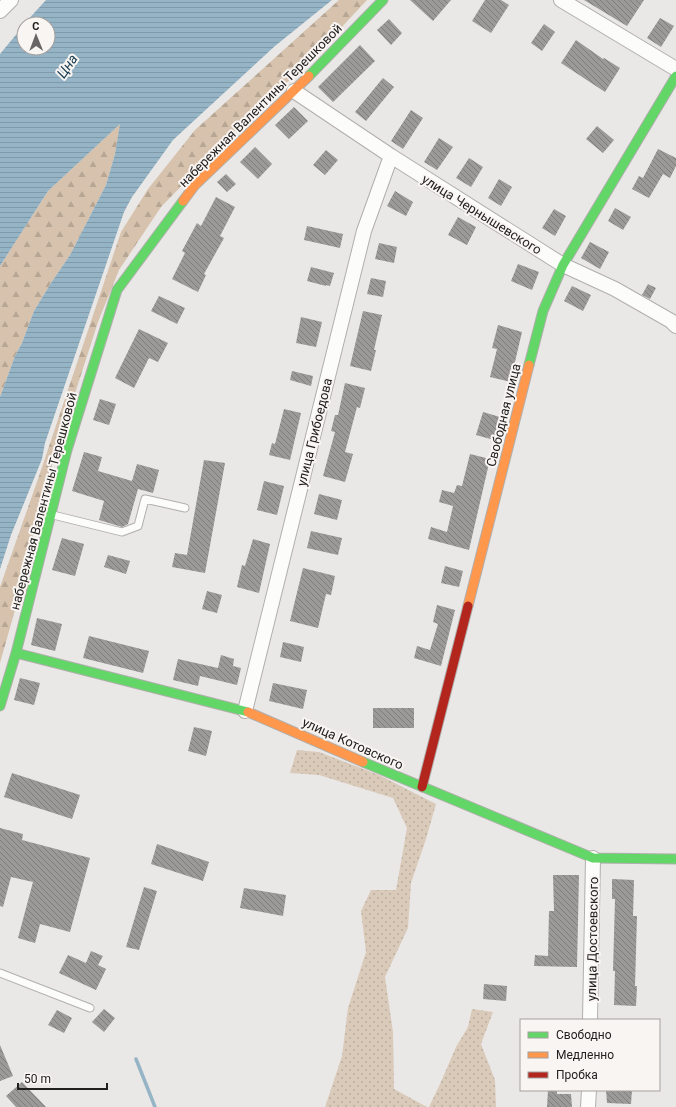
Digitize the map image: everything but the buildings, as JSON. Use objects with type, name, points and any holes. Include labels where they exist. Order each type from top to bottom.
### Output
[{"type":"street","points":[[0,10],[11,0]]},
{"type":"street","name":"набережная Валентины Терешковой","points":[[0,706],[16,653],[67,450],[117,290],[196,185],[294,91],[383,0]]},
{"type":"street","points":[[560,0],[676,69]]},
{"type":"street","name":"Свободная улица","points":[[422,788],[542,311],[563,264],[676,76]]},
{"type":"street","name":"улица Чернышевского","points":[[294,91],[391,156],[563,264],[615,289],[676,326]]},
{"type":"street","name":"улица Грибоедова","points":[[245,710],[364,231],[391,156]]},
{"type":"street","name":"улица Котовского","points":[[16,653],[245,710],[422,788],[593,858],[676,859]]},
{"type":"street","name":"улица Достоевского","points":[[590,1019],[593,858]]},
{"type":"street","points":[[588,1091],[588,1107]]},
{"type":"lane","points":[[51,514],[122,532],[138,526],[145,500],[185,508]]},
{"type":"lane","points":[[0,973],[90,1008]]},
{"type":"shaded area","points":[[297,750],[319,752],[379,775],[436,804],[411,883],[408,928],[385,977],[393,1032],[394,1089],[427,1107],[325,1107],[342,1056],[348,1008],[366,952],[361,911],[371,890],[396,890],[407,828],[393,798],[319,775],[290,773]]},
{"type":"shaded area","points":[[472,1009],[493,1012],[481,1044],[495,1080],[496,1107],[429,1107],[456,1047],[468,1027]]},
{"type":"green space","points":[[339,0],[367,0],[311,60],[236,130],[161,207],[119,270],[98,322],[40,502],[26,571],[0,663],[0,587],[121,232],[148,189],[195,130]]},
{"type":"green space","points":[[121,123],[115,154],[106,185],[70,255],[34,311],[0,397],[0,266],[48,191]]},
{"type":"water","name":"Цна","points":[[46,0],[332,0],[275,46],[173,140],[132,197],[124,212],[45,443],[42,459],[11,535],[0,569],[0,397],[34,311],[70,255],[106,185],[115,154],[120,124],[48,191],[0,266],[0,54],[16,35],[16,56],[56,56],[56,16],[31,16]]},
{"type":"waterway","points":[[136,1059],[155,1107]]},
{"type":"traffic: fast","points":[[309,76],[383,0]]},
{"type":"traffic: fast","points":[[529,365],[543,311],[563,265],[676,76]]},
{"type":"traffic: fast","points":[[0,706],[16,653],[67,450],[117,290],[183,201]]},
{"type":"traffic: fast","points":[[16,653],[248,712]]},
{"type":"traffic: fast","points":[[363,762],[593,858],[676,859]]},
{"type":"traffic: slow","points":[[183,201],[195,185],[309,76]]},
{"type":"traffic: slow","points":[[468,606],[529,365]]},
{"type":"traffic: slow","points":[[248,712],[363,762]]},
{"type":"traffic: jam","points":[[422,787],[468,606]]}]
